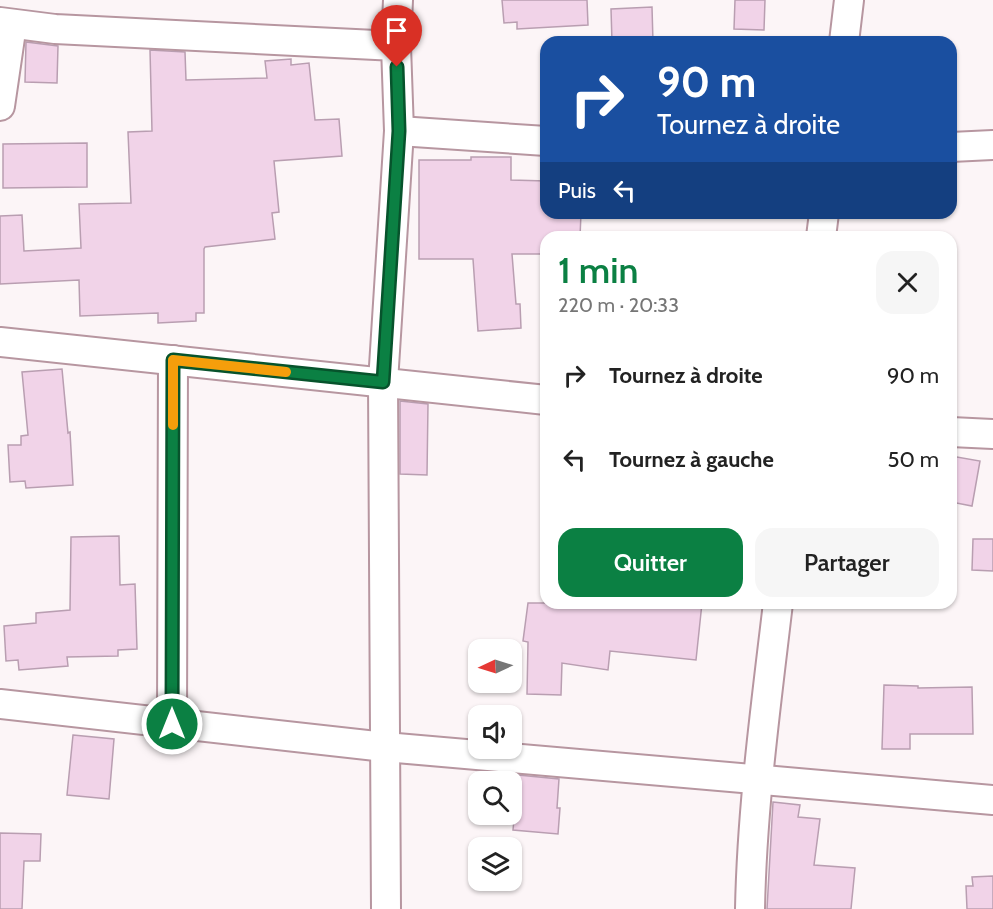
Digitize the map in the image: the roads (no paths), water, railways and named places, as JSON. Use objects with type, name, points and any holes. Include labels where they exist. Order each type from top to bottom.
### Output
[{"type":"street","points":[[387,909],[383,382],[399,131],[396,46],[398,0]]},
{"type":"street","points":[[845,36],[849,0]]},
{"type":"street","points":[[0,106],[6,23],[55,29],[396,46]]},
{"type":"street","points":[[399,131],[540,141]]},
{"type":"street","points":[[957,147],[993,145]]},
{"type":"street","points":[[0,342],[540,399]]},
{"type":"street","points":[[172,724],[173,360]]},
{"type":"street","points":[[957,432],[993,434]]},
{"type":"street","points":[[750,909],[758,779],[777,609]]},
{"type":"street","points":[[0,704],[385,747],[993,800]]}]
